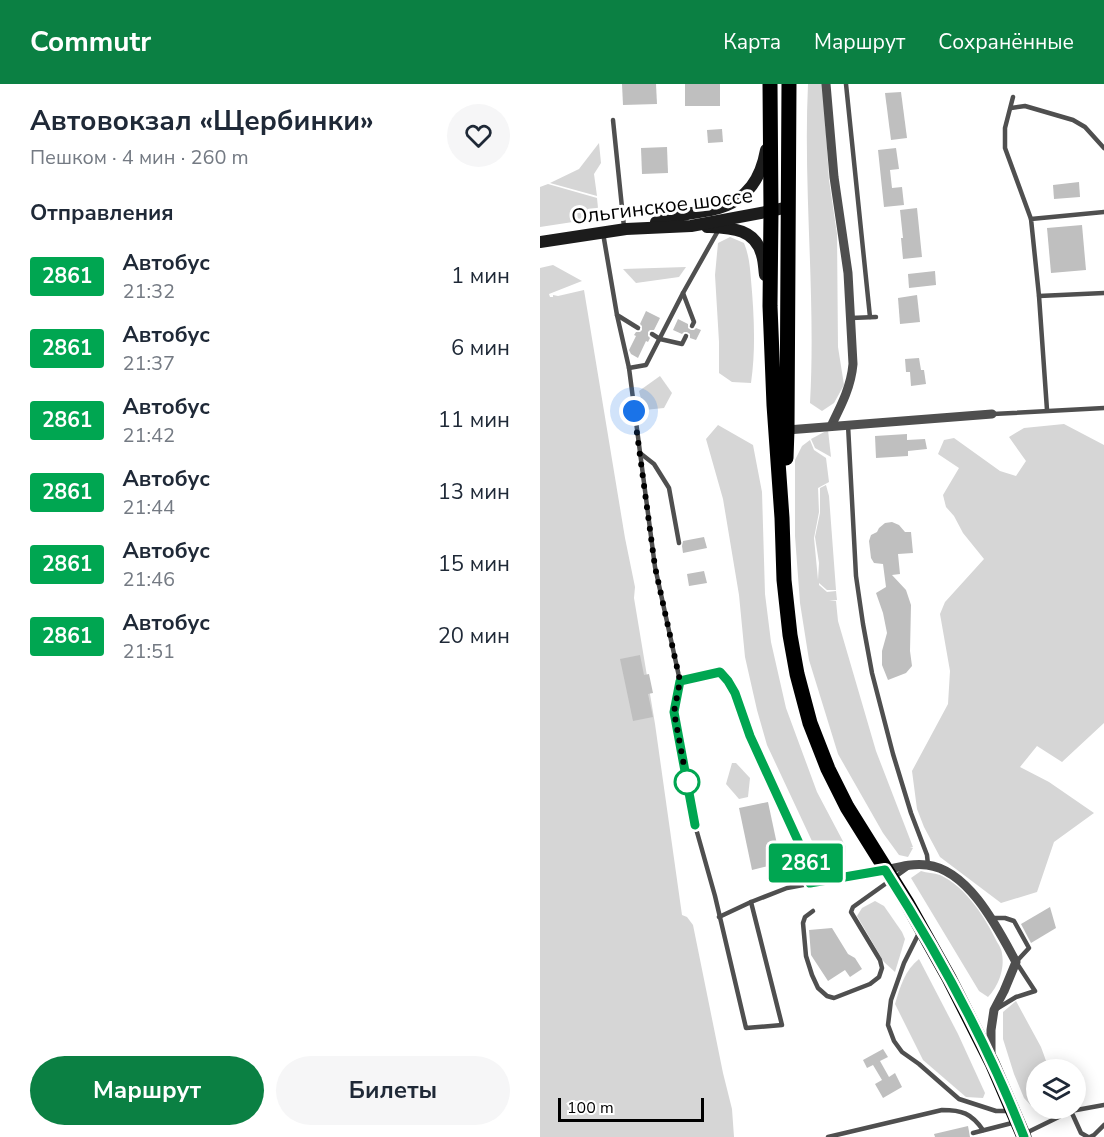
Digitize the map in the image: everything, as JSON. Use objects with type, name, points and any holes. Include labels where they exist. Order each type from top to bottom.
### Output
[{"type":"main road","points":[[771,84],[770,306],[774,405],[784,580],[797,674],[810,723],[828,769],[847,807],[949,978],[992,1063],[1020,1126]]},
{"type":"main road","points":[[782,518],[788,430],[789,84]]},
{"type":"main road","points":[[625,230],[711,210],[733,202],[752,187],[759,177],[764,165],[770,125]]},
{"type":"main road","name":"Ольгинское шоссе","points":[[540,242],[625,230],[691,226],[788,207]]},
{"type":"main road","points":[[691,226],[738,229],[755,241],[762,254],[770,306]]},
{"type":"street","points":[[826,84],[834,177],[848,273],[853,364],[848,389],[831,426]]},
{"type":"street","points":[[788,430],[992,414]]},
{"type":"street","points":[[889,874],[912,865],[941,868],[979,900],[992,918],[1016,962],[994,1010],[991,1030],[992,1063]]},
{"type":"lane","points":[[846,84],[873,317],[851,318]]},
{"type":"lane","points":[[1013,97],[1005,128],[1005,148],[1031,219],[1047,410]]},
{"type":"lane","points":[[1011,108],[1025,106],[1073,120],[1084,127],[1104,148]]},
{"type":"lane","points":[[613,120],[625,230]]},
{"type":"lane","points":[[1031,219],[1104,212]]},
{"type":"lane","points":[[629,368],[646,364],[720,228]]},
{"type":"lane","points":[[603,233],[629,368],[655,567],[680,681],[674,712],[695,825],[715,896],[746,1028],[782,1025],[751,902]]},
{"type":"lane","points":[[683,293],[694,322],[692,326]]},
{"type":"lane","points":[[1039,296],[1104,293]]},
{"type":"lane","points":[[617,315],[638,328]]},
{"type":"lane","points":[[652,334],[660,339],[682,344],[686,336]]},
{"type":"lane","points":[[992,414],[1104,408]]},
{"type":"lane","points":[[848,426],[856,576],[872,673],[910,813],[927,855],[928,865]]},
{"type":"lane","points":[[640,453],[654,464],[669,488],[679,543]]},
{"type":"lane","points":[[680,681],[720,672],[728,681],[735,693],[750,736],[804,854],[810,883]]},
{"type":"lane","points":[[719,917],[787,888],[810,883],[889,874]]},
{"type":"lane","points":[[813,911],[805,917],[803,923],[806,956],[818,988],[827,996],[834,998],[870,984],[879,977],[882,968],[880,960],[852,912],[853,907],[889,874]]},
{"type":"lane","points":[[992,918],[1014,921],[1029,948],[1016,962],[1035,991],[1016,997],[994,1010]]},
{"type":"lane","points":[[921,928],[904,963],[891,1000],[888,1025],[894,1041],[902,1052],[959,1099],[996,1111],[1020,1126]]},
{"type":"lane","points":[[1086,1108],[1104,1105]]},
{"type":"lane","points":[[828,1137],[942,1110],[959,1110],[976,1120],[983,1130]]},
{"type":"lane","points":[[974,1133],[1020,1126],[1044,1119]]},
{"type":"lane","points":[[1075,1119],[1081,1133],[1089,1137],[1104,1125]]},
{"type":"shaded area","points":[[808,84],[823,84],[829,180],[837,234],[838,347],[844,385],[834,403],[822,411],[810,403],[812,323],[807,164]]},
{"type":"shaded area","points":[[599,143],[601,163],[594,174],[597,196],[550,183],[579,169]]},
{"type":"shaded area","points":[[548,184],[597,198],[599,218],[540,227],[540,187]]},
{"type":"shaded area","points":[[730,237],[744,243],[749,261],[754,331],[751,383],[732,382],[719,373],[715,275],[718,243]]},
{"type":"shaded area","points":[[553,265],[582,281],[549,294],[550,297],[584,290],[635,587],[634,598],[655,724],[682,915],[687,917],[693,925],[732,1109],[734,1137],[540,1137],[540,268]]},
{"type":"shaded area","points":[[686,267],[679,277],[636,283],[623,269]]},
{"type":"shaded area","points":[[660,376],[672,393],[664,408],[644,410],[639,391]]},
{"type":"shaded area","points":[[1064,424],[1104,445],[1104,723],[1062,762],[1037,746],[1020,767],[1049,782],[1094,813],[1054,842],[1037,892],[1001,903],[940,857],[917,809],[912,771],[948,704],[950,671],[940,614],[945,602],[984,559],[946,507],[943,495],[959,468],[938,454],[944,440],[954,438],[1000,471],[1016,476],[1026,461],[1009,437],[1024,428]]},
{"type":"shaded area","points":[[718,425],[753,445],[762,492],[765,594],[771,642],[786,708],[817,792],[846,847],[845,862],[833,868],[823,865],[767,745],[757,710],[745,657],[739,595],[723,499],[706,439]]},
{"type":"shaded area","points":[[828,430],[831,457],[815,448],[811,439]]},
{"type":"shaded area","points":[[810,440],[814,450],[826,458],[829,482],[818,488],[819,512],[814,538],[818,580],[819,563],[815,537],[820,513],[820,488],[826,485],[829,496],[836,590],[827,590],[819,583],[819,585],[827,592],[836,591],[837,600],[829,601],[836,601],[838,621],[876,751],[913,847],[910,847],[913,848],[908,857],[899,855],[883,833],[838,754],[809,660],[800,603],[795,536],[795,460],[802,446]]},
{"type":"shaded area","points":[[732,763],[736,763],[750,778],[748,797],[739,799],[726,784]]},
{"type":"shaded area","points":[[921,871],[940,875],[958,887],[987,923],[999,946],[1003,960],[998,983],[988,997],[979,991],[911,878]]},
{"type":"shaded area","points":[[875,901],[884,906],[905,939],[895,972],[884,962],[857,916],[862,908]]},
{"type":"shaded area","points":[[919,959],[958,1034],[985,1093],[983,1098],[966,1097],[923,1060],[895,1004],[901,985],[914,963]]},
{"type":"shaded area","points":[[1016,1001],[1045,1059],[1026,1059],[1026,1100],[1014,1074],[1003,1039],[1003,1012]]},
{"type":"building","points":[[622,84],[656,84],[657,104],[623,105]]},
{"type":"building","points":[[685,84],[720,84],[720,106],[685,106]]},
{"type":"building","points":[[901,92],[907,138],[891,140],[885,93]]},
{"type":"building","points":[[722,129],[723,142],[708,143],[707,130]]},
{"type":"building","points":[[667,147],[668,173],[642,174],[641,148]]},
{"type":"building","points":[[896,148],[899,169],[890,170],[892,188],[902,187],[904,205],[884,207],[878,150]]},
{"type":"building","points":[[1079,182],[1080,197],[1054,199],[1053,185]]},
{"type":"building","points":[[917,208],[922,257],[903,259],[900,210]]},
{"type":"building","points":[[1082,225],[1086,270],[1051,273],[1047,228]]},
{"type":"building","points":[[935,271],[936,285],[909,288],[908,274]]},
{"type":"building","points":[[917,295],[920,322],[900,324],[898,298]]},
{"type":"building","points":[[646,311],[660,318],[654,330],[648,332],[650,338],[648,342],[646,341],[638,358],[629,350],[636,336],[634,335],[642,330],[640,324]]},
{"type":"building","points":[[678,319],[688,324],[691,330],[696,328],[701,330],[696,340],[690,338],[687,332],[682,334],[673,330]]},
{"type":"building","points":[[919,358],[926,384],[911,386],[910,372],[906,372],[905,359]]},
{"type":"building","points":[[907,434],[907,440],[925,439],[927,449],[908,451],[908,456],[876,458],[875,436]]},
{"type":"building","points":[[892,522],[899,525],[905,532],[911,532],[913,553],[898,554],[900,574],[892,575],[906,590],[911,605],[912,666],[906,673],[888,680],[882,665],[882,651],[887,633],[876,593],[886,587],[883,564],[874,563],[871,558],[869,541],[871,535],[885,523]]},
{"type":"building","points":[[704,537],[707,548],[683,553],[683,541]]},
{"type":"building","points":[[704,571],[707,583],[689,586],[687,574]]},
{"type":"building","points":[[640,655],[644,675],[649,674],[653,693],[648,694],[653,717],[633,721],[620,659]]},
{"type":"building","points":[[768,802],[781,863],[752,870],[739,808]]},
{"type":"building","points":[[1050,907],[1056,928],[1031,943],[1021,924]]},
{"type":"building","points":[[832,928],[848,954],[855,958],[862,969],[850,977],[845,970],[828,981],[811,955],[809,930]]},
{"type":"building","points":[[883,1049],[888,1057],[880,1061],[889,1077],[895,1073],[902,1087],[883,1098],[875,1084],[882,1080],[873,1065],[867,1068],[863,1060]]},
{"type":"building","points":[[968,1126],[970,1137],[935,1137],[934,1134]]},
{"type":"bus line","name":"2861","points":[[695,825],[674,712],[680,681],[720,672],[735,693],[750,736],[804,854],[810,883],[885,870],[907,903],[949,978],[992,1063],[1024,1137]]},
{"type":"route","points":[[634,411],[655,567],[680,681],[674,712],[687,782]]}]
